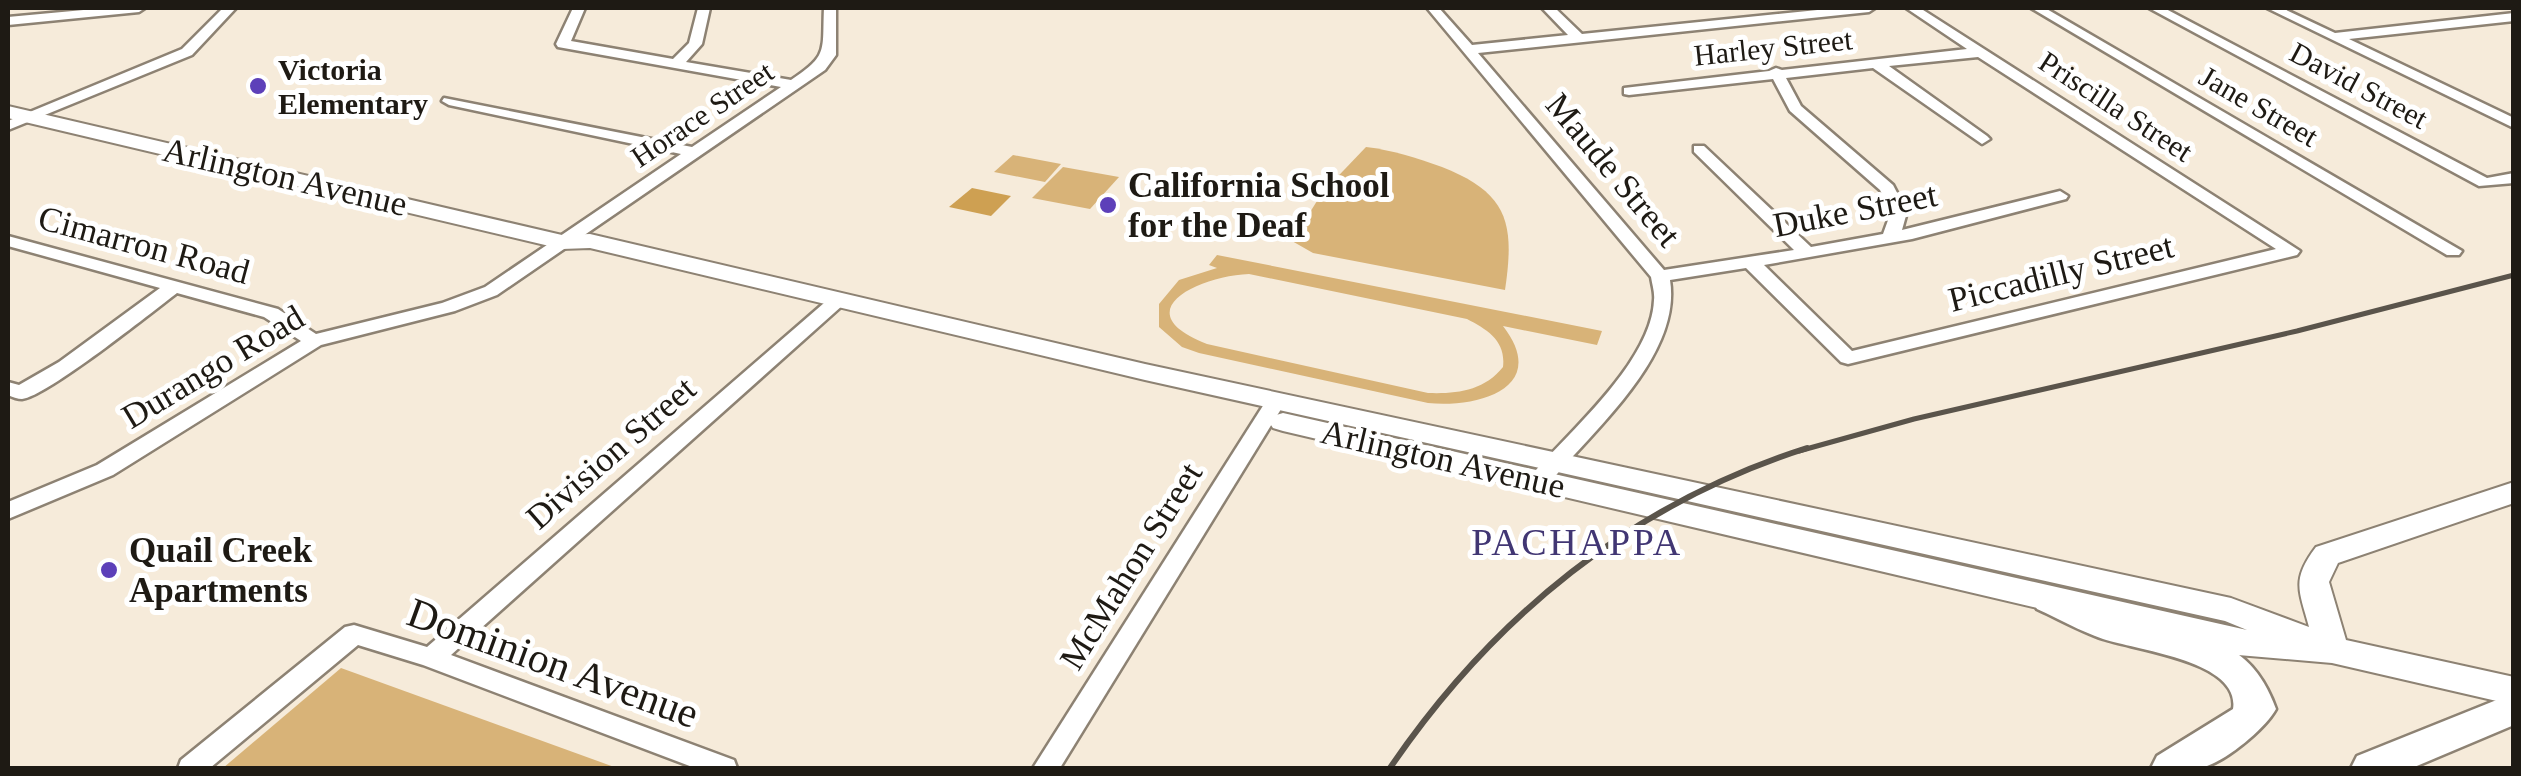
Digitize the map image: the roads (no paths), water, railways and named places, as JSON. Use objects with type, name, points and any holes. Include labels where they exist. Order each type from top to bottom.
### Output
[{"type":"highway","points":[[2050,600],[2119,630],[2220,658],[2247,681],[2256,709],[2247,720],[2171,768]]},
{"type":"highway","points":[[2371,768],[2500,714]]},
{"type":"main road","name":"Arlington Avenue","points":[[8,112],[562,242],[570,253],[829,307],[1547,470],[2231,610],[2332,650]]},
{"type":"main road","name":"Arlington Avenue","points":[[1547,470],[2050,600],[2238,642],[2332,650],[2514,691]]},
{"type":"main road","points":[[2332,650],[2314,582],[2315,572],[2327,554],[2514,492]]},
{"type":"street","points":[[8,22],[33,13],[139,8]]},
{"type":"street","points":[[8,126],[186,52],[230,8]]},
{"type":"street","points":[[579,8],[564,44],[794,85]]},
{"type":"street","points":[[676,64],[696,44],[704,8]]},
{"type":"street","name":"Horace Street","points":[[562,242],[794,85],[830,55],[830,8]]},
{"type":"street","name":"Maude Street","points":[[1433,8],[1660,276],[1666,291],[1666,307],[1650,348],[1547,470]]},
{"type":"street","points":[[1548,8],[1578,38]]},
{"type":"street","points":[[1673,8],[1695,26]]},
{"type":"street","points":[[1468,50],[1797,11],[1869,8]]},
{"type":"street","name":"Priscilla Street","points":[[1912,8],[2291,250]]},
{"type":"street","name":"Jane Street","points":[[2037,8],[2453,251]]},
{"type":"street","name":"David Street","points":[[2155,8],[2484,183],[2514,178]]},
{"type":"street","points":[[2273,8],[2514,124]]},
{"type":"street","points":[[2333,37],[2514,18]]},
{"type":"street","name":"Harley Street","points":[[1629,91],[1982,52]]},
{"type":"street","points":[[1876,63],[1982,139]]},
{"type":"street","points":[[1776,72],[1795,108],[1887,188],[1899,212],[1891,237]]},
{"type":"street","points":[[449,101],[693,152]]},
{"type":"street","points":[[1699,149],[1808,254]]},
{"type":"street","name":"Duke Street","points":[[1660,276],[1808,254],[2002,214],[2060,196]]},
{"type":"street","name":"Cimarron Road","points":[[8,241],[271,313],[314,340]]},
{"type":"street","name":"Durango Road","points":[[8,510],[104,470],[314,340],[348,328],[464,302],[491,291],[562,242]]},
{"type":"street","name":"Piccadilly Street","points":[[1751,263],[1848,358],[2291,250]]},
{"type":"street","points":[[8,388],[21,393],[66,366],[174,286]]},
{"type":"street","name":"Division Street","points":[[432,658],[829,307]]},
{"type":"street","name":"McMahon Street","points":[[1046,768],[1271,410]]},
{"type":"street","name":"Dominion Avenue","points":[[192,768],[354,634],[432,658],[724,768]]},
{"type":"railway","points":[[1799,451],[1914,419],[2297,331],[2514,275]]},
{"type":"railway","points":[[1799,451],[1807,448]]},
{"type":"railway","points":[[1390,768],[1474,662],[1571,572],[1682,500],[1799,451]]},
{"type":"place","name":"Victoria Elementary","points":[[258,86]]},
{"type":"place","name":"California School for the Deaf","points":[[1108,205]]},
{"type":"place","name":"Quail Creek Apartments","points":[[109,570]]},
{"type":"district","name":"PACHAPPA","points":[[1577,542]]}]
